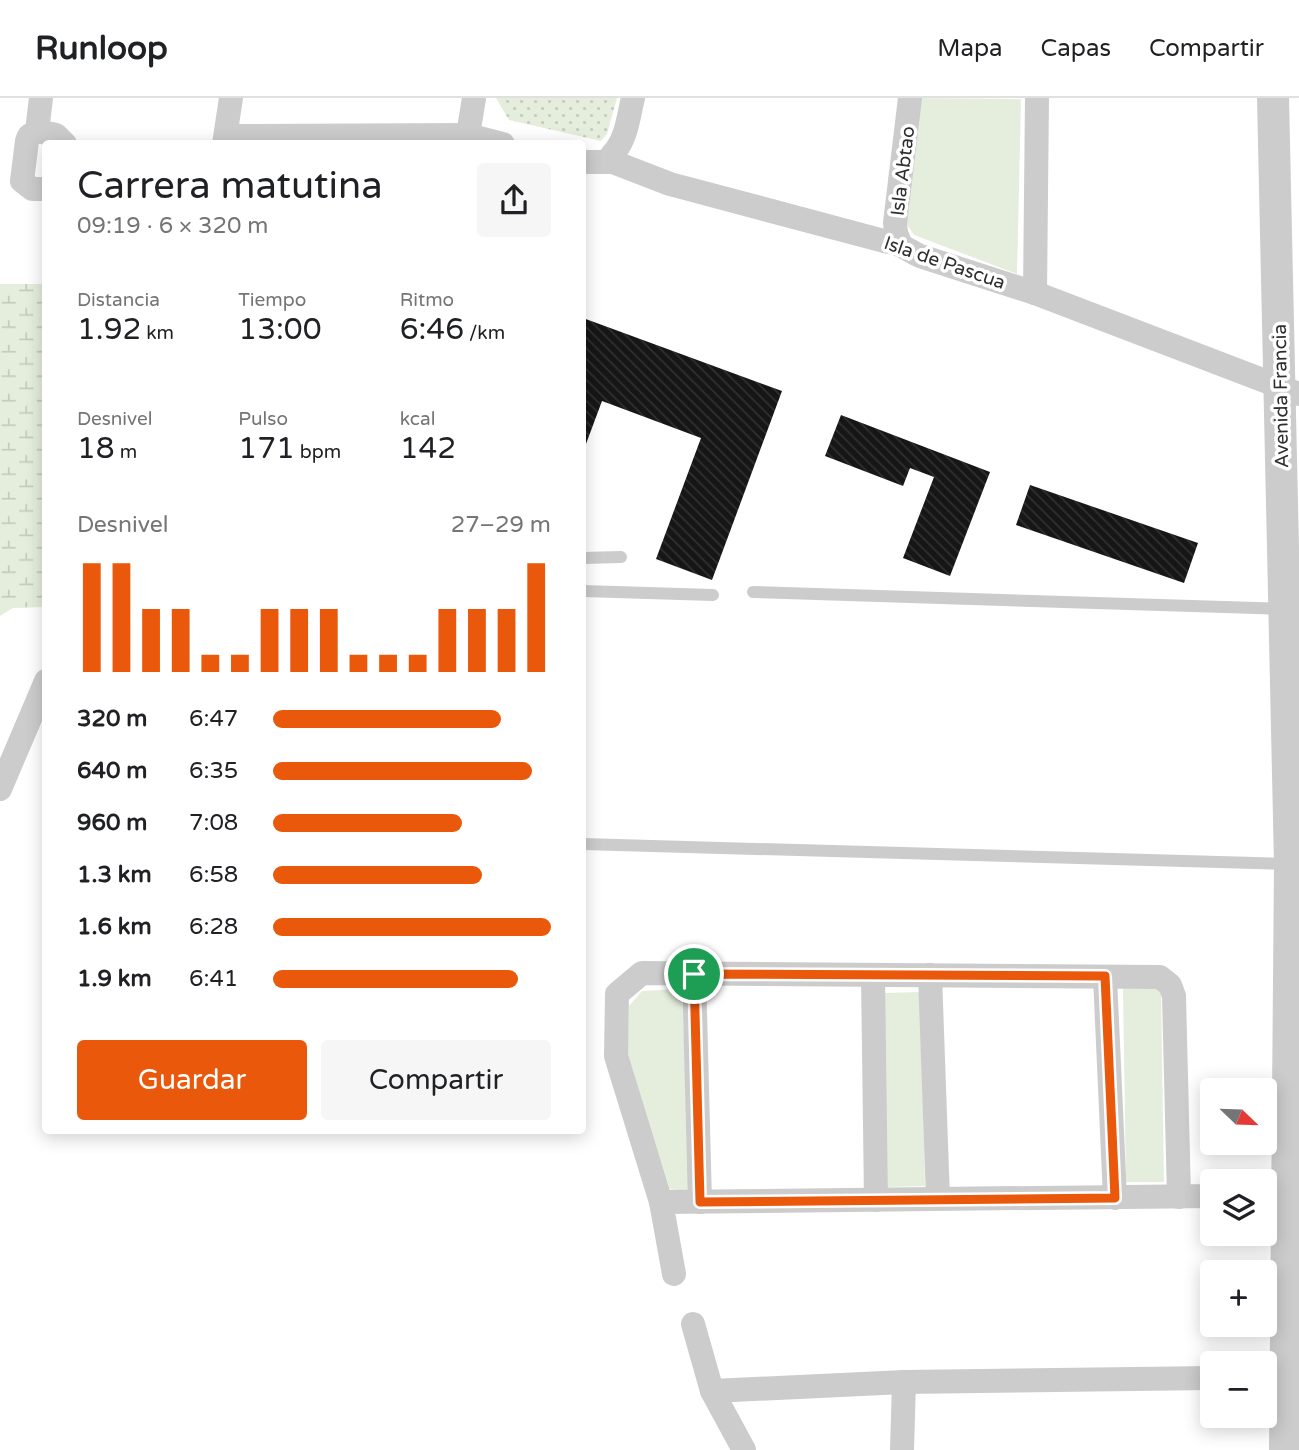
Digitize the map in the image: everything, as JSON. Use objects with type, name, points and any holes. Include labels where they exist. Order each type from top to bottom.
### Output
[{"type":"street","points":[[37,131],[41,98]]},
{"type":"street","points":[[231,98],[225,140],[468,139],[474,98]]},
{"type":"street","points":[[613,162],[612,155],[625,135],[633,98]]},
{"type":"street","name":"Isla Abtao","points":[[900,243],[895,223],[911,98]]},
{"type":"street","points":[[1035,293],[1037,98]]},
{"type":"street","name":"Avenida Francia","points":[[1273,98],[1289,391],[1294,864],[1293,1141],[1277,1191]]},
{"type":"street","points":[[42,189],[32,188],[22,181],[24,148],[29,136],[37,131],[56,135],[61,140]]},
{"type":"street","name":"Isla de Pascua","points":[[586,162],[613,162],[670,184],[900,243],[920,256],[1035,293],[1289,391]]},
{"type":"street","points":[[0,789],[42,690]]},
{"type":"street","points":[[674,1274],[661,1202],[617,1056],[617,994],[642,973],[1160,977],[1170,985],[1174,996],[1179,1197]]},
{"type":"street","points":[[694,974],[700,1202]]},
{"type":"street","points":[[873,975],[876,1200]]},
{"type":"street","points":[[930,975],[938,1199]]},
{"type":"street","points":[[1105,976],[1115,1198]]},
{"type":"street","points":[[661,1202],[1200,1196]]},
{"type":"street","name":"Avenida Francia","points":[[1277,1220],[1285,1450]]},
{"type":"street","points":[[693,1324],[712,1391],[744,1450]]},
{"type":"street","points":[[712,1391],[904,1382],[1200,1378]]},
{"type":"street","points":[[902,1450],[904,1382]]},
{"type":"lane","points":[[586,558],[621,557]]},
{"type":"lane","points":[[586,591],[713,595]]},
{"type":"lane","points":[[753,592],[1292,609]]},
{"type":"lane","points":[[586,844],[1294,864]]},
{"type":"green space","points":[[496,98],[617,98],[607,134],[601,141],[509,120]]},
{"type":"green space","points":[[916,98],[1021,99],[1017,274],[914,235],[900,214]]},
{"type":"green space","points":[[0,284],[42,284],[42,607],[13,608],[0,616]]},
{"type":"green space","points":[[1161,988],[1164,1182],[1126,1182],[1123,989]]},
{"type":"green space","points":[[682,989],[690,1193],[670,1189],[627,1056],[629,1006],[642,991]]},
{"type":"green space","points":[[921,992],[925,1186],[887,1187],[884,993]]},
{"type":"building","points":[[586,319],[782,391],[712,580],[656,559],[701,438],[602,401],[586,444]]},
{"type":"building","points":[[841,415],[990,472],[950,576],[903,558],[934,477],[910,468],[903,486],[825,456]]},
{"type":"building","points":[[1030,485],[1198,543],[1184,583],[1016,525]]},
{"type":"route","points":[[694,974],[1105,976],[1115,1198],[700,1202],[694,974]]}]
